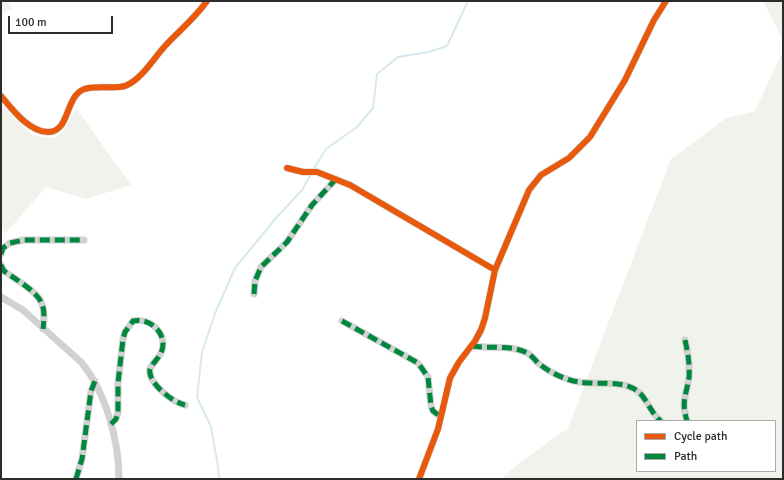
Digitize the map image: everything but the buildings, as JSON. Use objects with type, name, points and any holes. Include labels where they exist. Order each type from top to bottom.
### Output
[{"type":"street","points":[[1,96],[19,116],[31,126],[46,132],[55,130],[62,124],[74,96],[79,91],[88,88],[120,87],[134,81],[207,1]]},
{"type":"street","points":[[419,479],[441,417],[450,378],[459,362],[472,346],[483,324],[494,270],[533,184],[541,175],[574,154],[590,137],[625,80],[650,26],[666,1]]},
{"type":"street","points":[[287,168],[303,172],[317,172],[336,179],[365,193],[494,270]]},
{"type":"street","points":[[254,294],[255,281],[261,268],[287,242],[312,205],[336,179]]},
{"type":"street","points":[[1,254],[3,248],[10,243],[24,240],[84,240]]},
{"type":"street","points":[[1,265],[4,271],[37,296],[42,303],[44,328]]},
{"type":"street","points":[[1,297],[23,310],[81,362],[88,371],[95,382],[111,424],[118,453],[119,479]]},
{"type":"street","points":[[111,424],[116,419],[118,413],[118,380],[123,339],[125,332],[133,320],[139,319],[151,323],[159,330],[162,339],[162,347],[160,354],[150,369],[150,376],[167,396],[179,404],[185,405]]},
{"type":"street","points":[[342,320],[418,363],[428,377],[431,406],[433,411],[441,417]]},
{"type":"street","points":[[685,340],[688,353],[689,370],[684,403],[687,420]]},
{"type":"street","points":[[472,346],[499,347],[525,352],[530,354],[543,367],[575,382],[620,385],[632,388],[640,393],[655,416],[660,420]]},
{"type":"street","points":[[76,479],[82,459],[91,391],[95,382]]},
{"type":"shaded area","points":[[1,1],[8,1],[12,9],[1,14]]},
{"type":"shaded area","points":[[765,1],[783,1],[783,40],[764,3]]},
{"type":"shaded area","points":[[783,50],[783,479],[501,479],[518,464],[568,428],[671,159],[726,118],[755,111]]},
{"type":"shaded area","points":[[1,104],[32,135],[55,138],[65,129],[76,108],[131,185],[86,199],[46,187],[6,233],[1,228]]},
{"type":"waterway","points":[[313,170],[326,149],[357,127],[373,108],[377,74],[398,57],[428,52],[447,46],[468,1]]},
{"type":"waterway","points":[[219,479],[211,427],[197,397],[202,352],[216,311],[235,268],[276,218],[302,190],[311,174]]},
{"type":"marked path","points":[[254,294],[255,281],[261,267],[287,242],[312,205],[336,179]]},
{"type":"marked path","points":[[1,254],[3,248],[10,243],[24,240],[84,240]]},
{"type":"marked path","points":[[1,265],[4,271],[36,294],[44,310],[43,329]]},
{"type":"marked path","points":[[111,424],[116,419],[118,413],[118,383],[123,339],[125,332],[133,321],[140,320],[157,329],[163,340],[163,346],[161,353],[150,369],[150,374],[162,392],[185,405]]},
{"type":"marked path","points":[[342,321],[418,363],[428,377],[431,406],[433,411],[441,417]]},
{"type":"marked path","points":[[685,340],[689,368],[689,378],[684,403],[687,420]]},
{"type":"marked path","points":[[472,346],[508,348],[522,351],[529,354],[538,363],[552,372],[574,381],[616,384],[630,387],[640,393],[660,420]]},
{"type":"marked path","points":[[76,479],[82,459],[91,391],[95,381]]},
{"type":"cycle path","points":[[1,96],[22,119],[34,128],[41,131],[55,131],[63,122],[71,103],[78,93],[88,88],[119,87],[131,83],[147,68],[165,46],[207,1]]},
{"type":"cycle path","points":[[419,479],[438,429],[450,378],[481,330],[495,270],[529,190],[541,175],[569,158],[590,137],[625,80],[654,20],[666,1]]},
{"type":"cycle path","points":[[287,168],[303,172],[317,172],[350,185],[495,270]]}]
